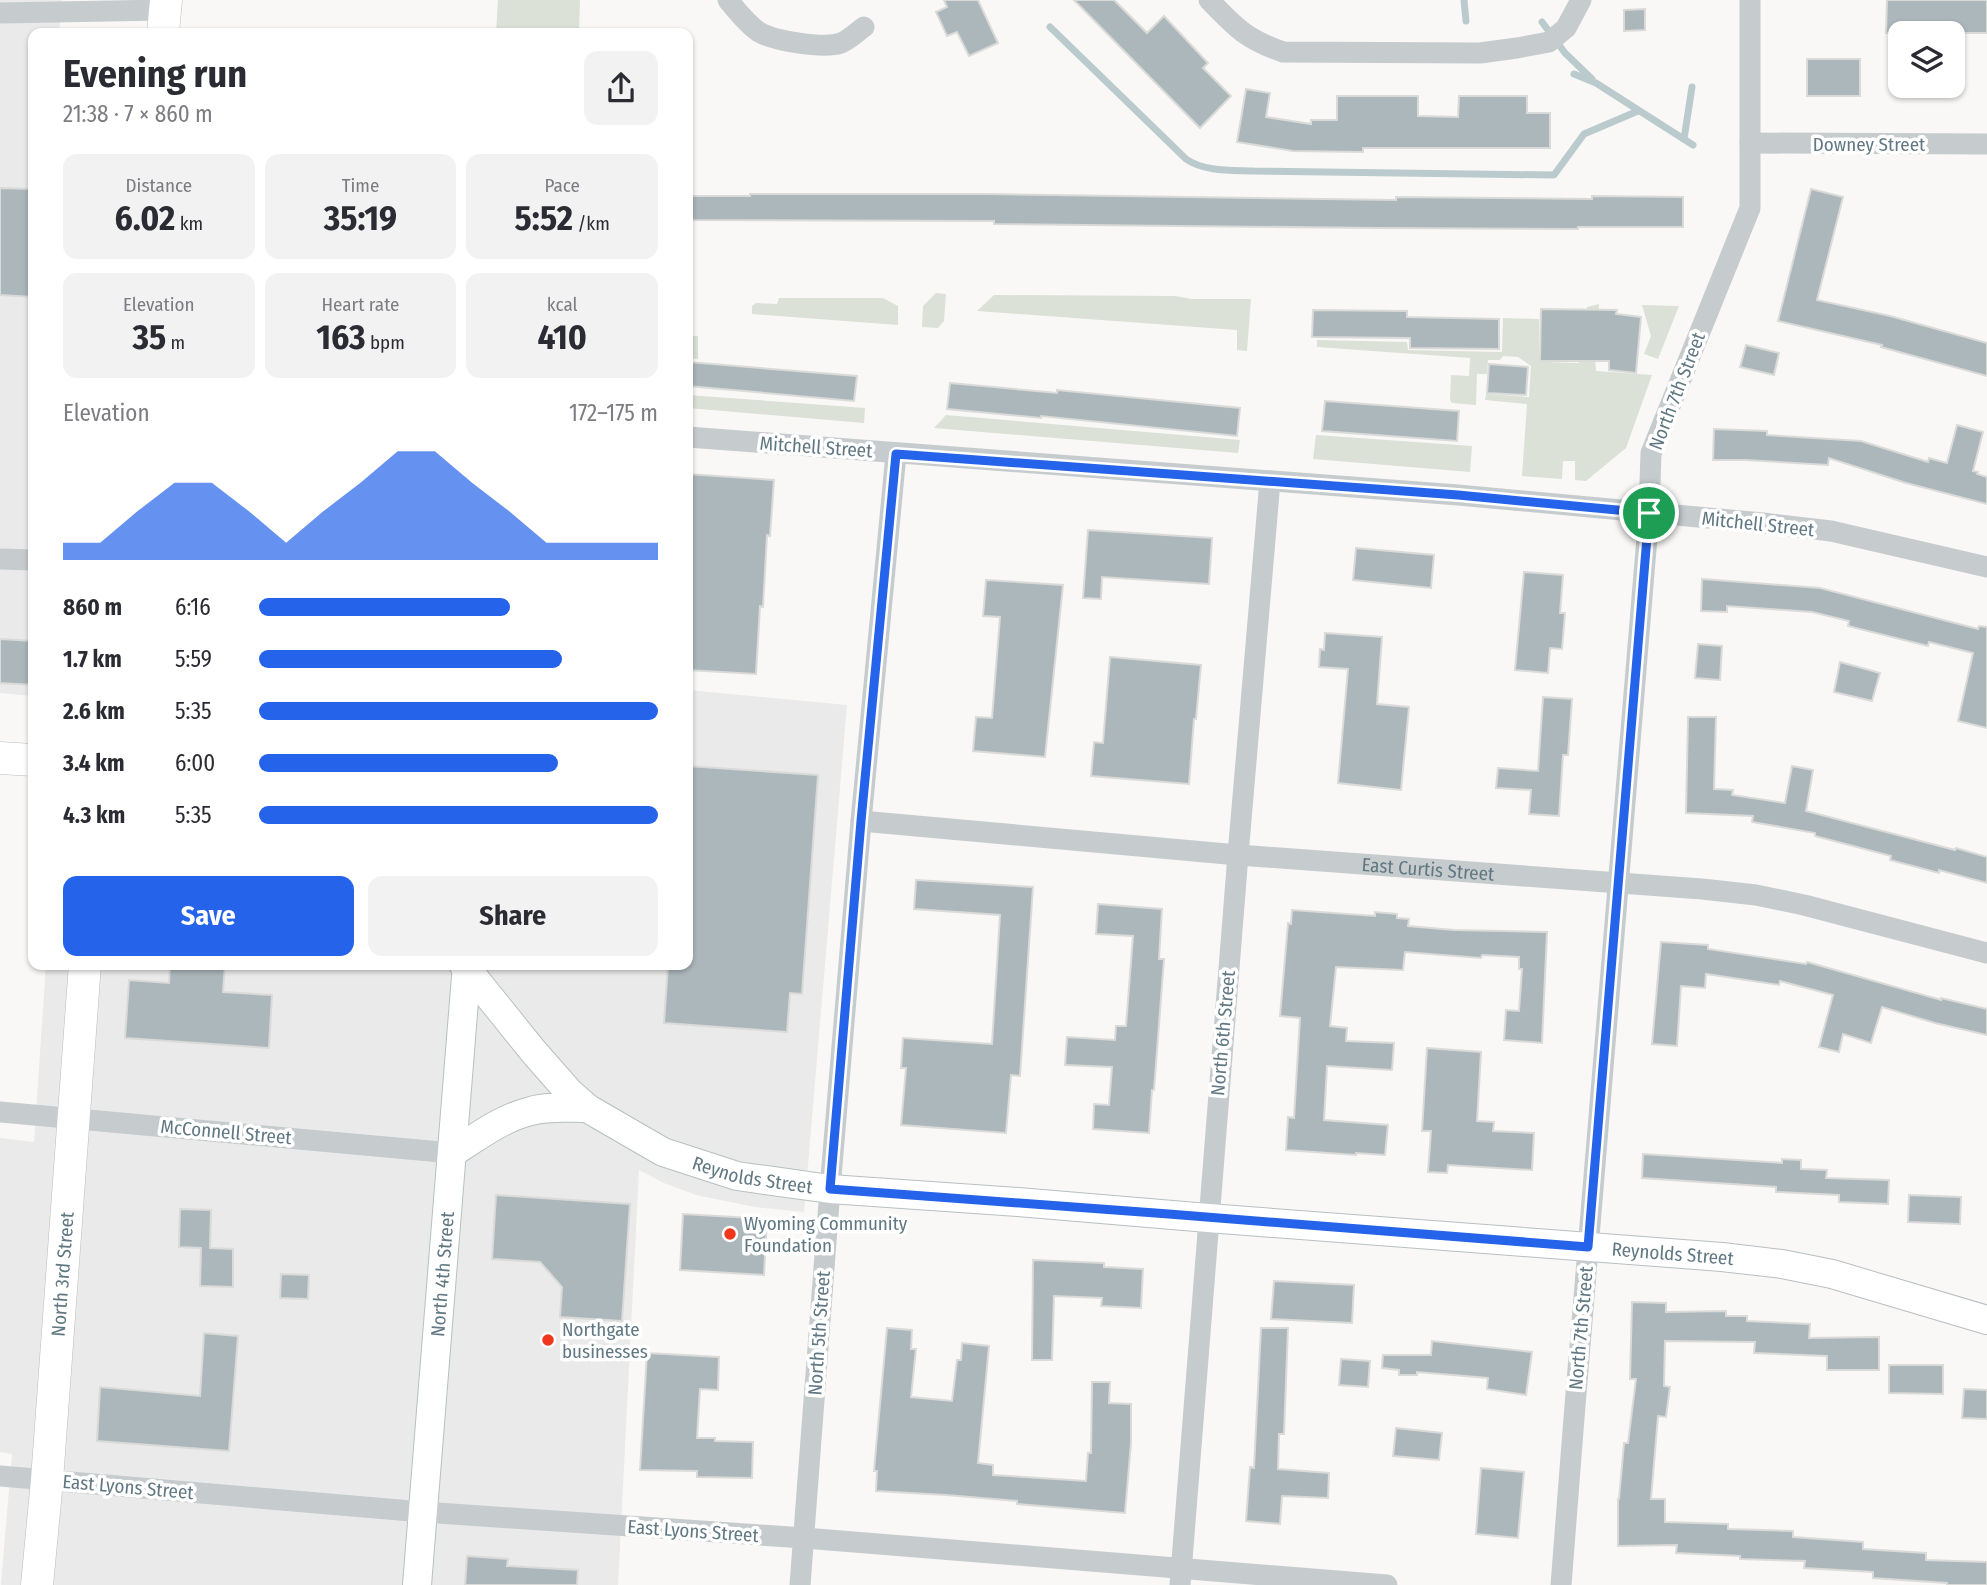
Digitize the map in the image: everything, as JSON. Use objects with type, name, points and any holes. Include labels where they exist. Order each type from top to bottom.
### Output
[{"type":"main road","points":[[0,758],[28,761]]},
{"type":"main road","name":"North 3rd Street","points":[[37,1585],[85,970]]},
{"type":"main road","name":"North 4th Street","points":[[417,1585],[466,970]]},
{"type":"main road","name":"Reynolds Street","points":[[469,970],[533,1051],[587,1108],[663,1152],[737,1176],[830,1189],[1722,1257],[1782,1264],[1832,1274],[1987,1320]]},
{"type":"main road","points":[[452,1153],[500,1123],[531,1111],[562,1107],[587,1108]]},
{"type":"street","points":[[728,0],[760,33],[790,42],[813,46],[841,43],[864,27]]},
{"type":"street","points":[[1209,0],[1237,29],[1259,43],[1283,52],[1467,52],[1517,48],[1549,42],[1566,28],[1581,0]]},
{"type":"street","name":"North 7th Street","points":[[1562,1585],[1649,513],[1651,453],[1750,208],[1750,0]]},
{"type":"street","points":[[0,13],[165,15]]},
{"type":"street","name":"Downey Street","points":[[1750,143],[1987,144]]},
{"type":"street","name":"Mitchell Street","points":[[693,437],[1509,499],[1830,531],[1987,567]]},
{"type":"street","name":"North 5th Street","points":[[800,1585],[861,821],[896,454]]},
{"type":"street","name":"North 6th Street","points":[[1180,1577],[1270,481]]},
{"type":"street","points":[[0,559],[28,560]]},
{"type":"street","name":"East Curtis Street","points":[[861,821],[1238,855],[1756,895],[1987,953]]},
{"type":"street","name":"McConnell Street","points":[[0,1112],[452,1153]]},
{"type":"street","name":"East Lyons Street","points":[[0,1476],[423,1512],[804,1538],[1180,1577],[1387,1585]]},
{"type":"shaded area","points":[[0,0],[62,0],[59,28],[28,28],[28,696],[0,693]]},
{"type":"shaded area","points":[[498,0],[580,0],[579,28],[496,28]]},
{"type":"shaded area","points":[[936,293],[946,294],[944,321],[938,328],[922,327],[923,306]]},
{"type":"shaded area","points":[[994,295],[1251,299],[1247,351],[1237,350],[1237,330],[977,311]]},
{"type":"shaded area","points":[[779,298],[883,298],[898,306],[898,325],[752,314],[752,306],[756,303],[777,304]]},
{"type":"shaded area","points":[[1599,304],[1596,371],[1652,375],[1626,448],[1586,481],[1575,480],[1575,461],[1563,461],[1562,479],[1522,476],[1527,404],[1485,400],[1486,394],[1529,397],[1531,366],[1518,357],[1503,356],[1500,360],[1488,360],[1487,374],[1477,374],[1476,405],[1452,403],[1450,400],[1451,375],[1469,376],[1470,358],[1317,347],[1317,340],[1407,342],[1408,350],[1502,352],[1503,318],[1539,319],[1539,357],[1545,336],[1545,362],[1579,363],[1579,336],[1587,335],[1587,307]]},
{"type":"shaded area","points":[[1642,305],[1679,306],[1658,359],[1644,354],[1651,336]]},
{"type":"shaded area","points":[[693,336],[698,336],[698,359],[693,358]]},
{"type":"shaded area","points":[[693,395],[865,408],[864,423],[693,408]]},
{"type":"shaded area","points":[[946,415],[1240,440],[1238,453],[934,428]]},
{"type":"shaded area","points":[[1316,435],[1472,446],[1470,472],[1313,459]]},
{"type":"shaded area","points":[[693,690],[847,705],[804,1212],[755,1207],[696,1195],[639,1170],[618,1585],[1,1585],[12,1454],[0,1452],[0,1138],[34,1142],[46,970],[693,970]]},
{"type":"building","points":[[944,0],[978,0],[998,43],[969,56],[957,32],[947,36],[936,12],[947,7]]},
{"type":"building","points":[[1074,0],[1114,0],[1147,33],[1164,16],[1208,63],[1203,68],[1231,96],[1200,128]]},
{"type":"building","points":[[1887,0],[1987,0],[1987,33],[1965,33],[1965,21],[1888,21],[1886,33]]},
{"type":"building","points":[[1645,9],[1645,30],[1624,31],[1624,10]]},
{"type":"building","points":[[1807,59],[1860,59],[1860,96],[1807,96]]},
{"type":"building","points":[[1246,89],[1270,93],[1266,117],[1311,124],[1311,120],[1337,120],[1337,96],[1418,96],[1418,116],[1458,117],[1459,96],[1527,96],[1527,113],[1550,113],[1550,148],[1363,148],[1363,152],[1293,151],[1237,142]]},
{"type":"building","points":[[0,188],[28,189],[28,297],[0,295]]},
{"type":"building","points":[[1811,189],[1843,197],[1817,300],[1890,316],[1987,343],[1987,376],[1881,347],[1882,345],[1778,321]]},
{"type":"building","points":[[987,194],[1396,200],[1396,197],[1683,197],[1683,227],[1378,228],[994,224],[994,221],[693,220],[693,196]]},
{"type":"building","points":[[1541,309],[1617,310],[1616,314],[1641,317],[1636,373],[1609,370],[1609,361],[1540,361]]},
{"type":"building","points":[[1313,310],[1407,311],[1407,317],[1499,319],[1499,349],[1410,348],[1410,338],[1312,337]]},
{"type":"building","points":[[1746,345],[1779,353],[1774,375],[1740,367]]},
{"type":"building","points":[[693,362],[857,376],[854,401],[693,386]]},
{"type":"building","points":[[1489,364],[1528,367],[1526,395],[1487,393]]},
{"type":"building","points":[[950,383],[1057,393],[1057,390],[1240,408],[1237,436],[947,409]]},
{"type":"building","points":[[1325,401],[1459,411],[1457,441],[1322,431]]},
{"type":"building","points":[[1957,425],[1983,432],[1973,471],[1987,477],[1987,504],[1906,483],[1829,458],[1828,465],[1713,460],[1714,429],[1767,431],[1767,435],[1861,441],[1928,462],[1929,458],[1947,463]]},
{"type":"building","points":[[693,474],[774,480],[770,536],[767,535],[763,607],[760,606],[756,674],[693,670]]},
{"type":"building","points":[[1088,530],[1212,538],[1209,584],[1102,577],[1101,599],[1083,598]]},
{"type":"building","points":[[1356,548],[1434,555],[1431,588],[1353,580]]},
{"type":"building","points":[[1524,572],[1563,575],[1560,613],[1565,613],[1562,649],[1550,648],[1548,673],[1515,670]]},
{"type":"building","points":[[1702,579],[1820,588],[1978,629],[1979,626],[1987,627],[1987,728],[1958,721],[1973,653],[1929,642],[1928,646],[1848,626],[1849,621],[1812,612],[1727,606],[1727,612],[1701,611]]},
{"type":"building","points":[[986,580],[1063,585],[1045,757],[973,751],[976,717],[992,718],[1000,617],[983,616]]},
{"type":"building","points":[[1325,633],[1382,637],[1377,704],[1409,707],[1401,790],[1338,783],[1348,669],[1319,667],[1320,649],[1324,650]]},
{"type":"building","points":[[0,639],[28,641],[28,685],[0,683]]},
{"type":"building","points":[[1698,644],[1722,646],[1720,680],[1695,678]]},
{"type":"building","points":[[1110,657],[1201,665],[1189,784],[1091,776],[1094,742],[1103,743]]},
{"type":"building","points":[[1840,662],[1880,673],[1872,701],[1834,692]]},
{"type":"building","points":[[1543,697],[1572,699],[1568,755],[1563,755],[1559,816],[1529,814],[1531,790],[1496,788],[1498,768],[1538,771]]},
{"type":"building","points":[[1688,717],[1716,717],[1714,789],[1733,790],[1732,795],[1785,803],[1792,766],[1813,770],[1806,811],[1987,857],[1987,883],[1890,860],[1891,856],[1815,836],[1815,833],[1752,822],[1753,816],[1686,813]]},
{"type":"building","points":[[693,766],[818,775],[802,994],[790,993],[787,1032],[664,1023],[668,970],[693,970]]},
{"type":"building","points":[[916,880],[1033,887],[1020,1076],[1011,1075],[1006,1133],[901,1125],[906,1068],[901,1068],[903,1038],[992,1044],[1000,915],[914,909]]},
{"type":"building","points":[[1098,904],[1162,909],[1159,959],[1164,959],[1149,1133],[1093,1129],[1094,1104],[1109,1105],[1112,1067],[1065,1065],[1067,1037],[1115,1040],[1116,1026],[1126,1026],[1133,936],[1096,934]]},
{"type":"building","points":[[1292,910],[1375,916],[1375,912],[1397,914],[1397,918],[1409,919],[1408,926],[1454,930],[1547,932],[1542,1043],[1504,1040],[1506,1010],[1519,1011],[1522,969],[1519,969],[1519,957],[1482,955],[1481,958],[1405,952],[1403,970],[1336,967],[1330,1026],[1347,1028],[1346,1041],[1394,1043],[1392,1070],[1327,1066],[1324,1120],[1388,1125],[1385,1155],[1286,1150],[1288,1117],[1294,1118],[1300,1018],[1280,1016],[1288,923],[1291,924]]},
{"type":"building","points":[[1661,942],[1708,945],[1708,949],[1806,964],[1807,962],[1941,1000],[1987,1009],[1987,1035],[1882,1007],[1871,1043],[1843,1034],[1839,1052],[1819,1047],[1833,995],[1780,981],[1779,985],[1706,974],[1705,988],[1681,986],[1677,1046],[1652,1044]]},
{"type":"building","points":[[170,970],[225,970],[223,992],[272,995],[269,1048],[125,1038],[129,980],[169,983]]},
{"type":"building","points":[[1427,1048],[1481,1052],[1477,1121],[1494,1122],[1493,1131],[1534,1133],[1532,1170],[1448,1165],[1447,1173],[1428,1172],[1431,1131],[1422,1131]]},
{"type":"building","points":[[1643,1154],[1782,1163],[1782,1159],[1801,1160],[1801,1169],[1827,1170],[1826,1178],[1889,1180],[1888,1204],[1839,1202],[1839,1195],[1776,1192],[1776,1187],[1642,1178]]},
{"type":"building","points":[[496,1195],[630,1204],[622,1321],[560,1317],[562,1287],[540,1262],[492,1259]]},
{"type":"building","points":[[1909,1195],[1961,1197],[1960,1224],[1908,1222]]},
{"type":"building","points":[[180,1209],[211,1210],[210,1248],[233,1249],[233,1287],[200,1286],[201,1248],[179,1247]]},
{"type":"building","points":[[683,1214],[767,1219],[764,1275],[680,1270]]},
{"type":"building","points":[[1033,1260],[1104,1263],[1104,1267],[1143,1269],[1141,1308],[1101,1306],[1102,1298],[1054,1296],[1052,1360],[1032,1360]]},
{"type":"building","points":[[281,1274],[309,1275],[308,1299],[280,1298]]},
{"type":"building","points":[[1274,1281],[1354,1285],[1352,1323],[1271,1319]]},
{"type":"building","points":[[1632,1302],[1666,1303],[1666,1312],[1726,1311],[1726,1316],[1747,1316],[1747,1321],[1810,1324],[1809,1338],[1879,1337],[1879,1370],[1827,1370],[1827,1356],[1754,1353],[1755,1342],[1665,1341],[1664,1386],[1670,1387],[1666,1417],[1658,1416],[1651,1499],[1665,1499],[1665,1522],[1728,1524],[1728,1529],[1793,1531],[1793,1537],[1863,1542],[1863,1549],[1926,1553],[1926,1560],[1987,1562],[1987,1585],[1947,1585],[1873,1578],[1873,1572],[1804,1568],[1805,1561],[1676,1553],[1677,1545],[1618,1546],[1618,1499],[1624,1443],[1628,1443],[1636,1379],[1630,1379]]},
{"type":"building","points":[[887,1328],[912,1330],[911,1349],[916,1349],[911,1397],[952,1401],[962,1343],[989,1346],[978,1463],[993,1465],[993,1475],[1086,1481],[1088,1453],[1091,1453],[1092,1382],[1110,1382],[1109,1403],[1131,1404],[1131,1443],[1125,1513],[1017,1504],[1017,1501],[876,1491],[877,1471],[874,1471]]},
{"type":"building","points":[[1261,1328],[1288,1328],[1284,1434],[1279,1434],[1278,1469],[1329,1473],[1328,1498],[1282,1496],[1280,1524],[1246,1521],[1250,1467],[1254,1468]]},
{"type":"building","points":[[204,1333],[238,1336],[229,1451],[97,1441],[100,1387],[200,1396]]},
{"type":"building","points":[[1432,1341],[1532,1352],[1526,1395],[1487,1389],[1488,1378],[1417,1372],[1417,1375],[1399,1375],[1399,1370],[1382,1368],[1383,1355],[1431,1355]]},
{"type":"building","points":[[647,1353],[719,1357],[718,1390],[700,1389],[697,1438],[753,1442],[752,1478],[697,1477],[697,1471],[640,1470]]},
{"type":"building","points":[[1341,1359],[1370,1361],[1368,1387],[1339,1385]]},
{"type":"building","points":[[1889,1365],[1943,1365],[1943,1394],[1889,1393]]},
{"type":"building","points":[[1964,1389],[1987,1390],[1987,1419],[1962,1418]]},
{"type":"building","points":[[1396,1428],[1442,1433],[1439,1460],[1393,1456]]},
{"type":"building","points":[[1481,1468],[1524,1472],[1518,1538],[1476,1534]]},
{"type":"building","points":[[467,1556],[508,1559],[507,1566],[578,1570],[577,1585],[465,1585]]},
{"type":"waterway","points":[[1464,0],[1466,21]]},
{"type":"waterway","points":[[1542,22],[1565,53],[1592,79]]},
{"type":"waterway","points":[[1050,27],[1186,159],[1210,168],[1254,171],[1554,175],[1584,134],[1638,111]]},
{"type":"waterway","points":[[1574,74],[1596,83],[1693,145]]},
{"type":"waterway","points":[[1684,139],[1692,87]]},
{"type":"place","name":"Wyoming Community Foundation","points":[[730,1234]]},
{"type":"place","name":"Northgate businesses","points":[[548,1340]]},
{"type":"route","points":[[896,454],[1458,495],[1649,513],[1588,1247],[830,1189],[896,454]]}]
